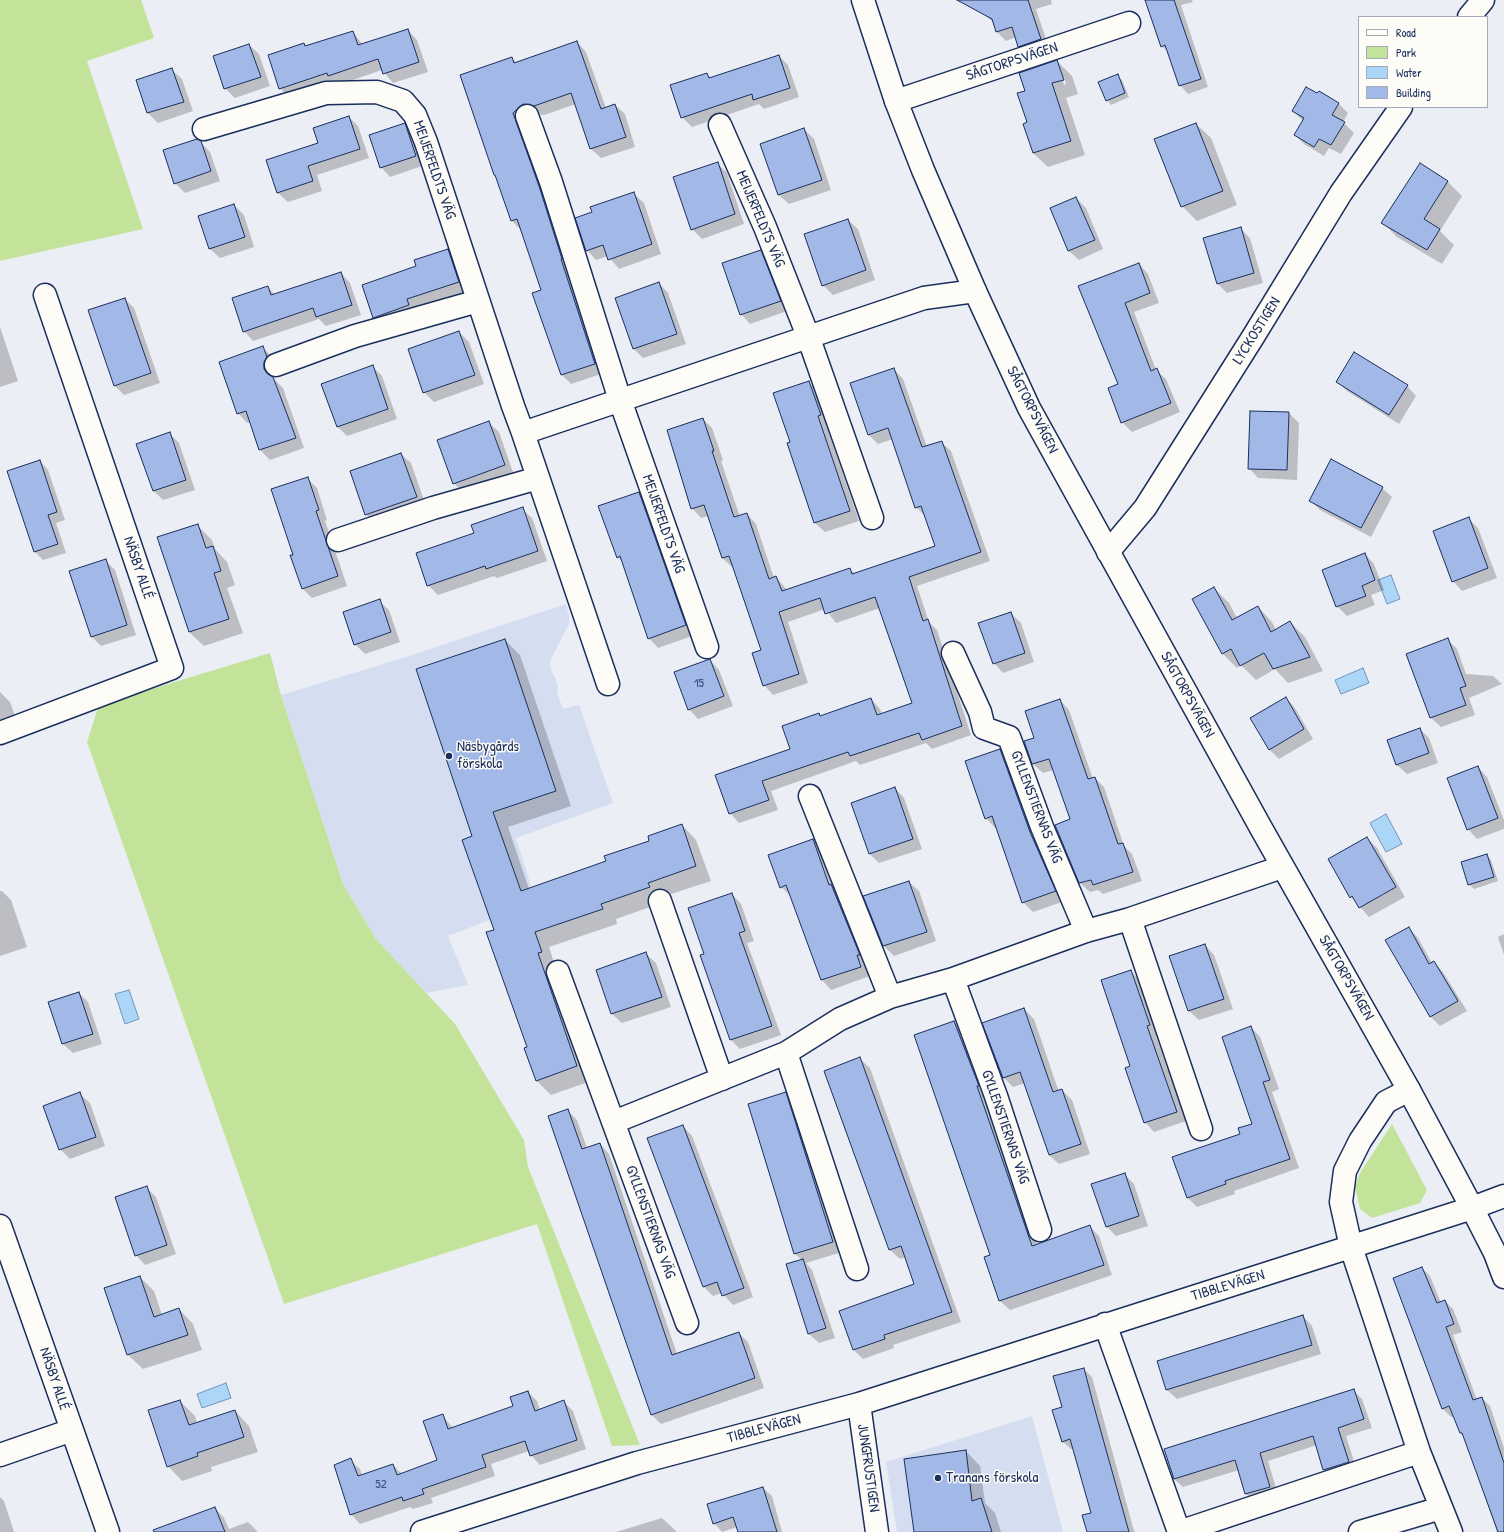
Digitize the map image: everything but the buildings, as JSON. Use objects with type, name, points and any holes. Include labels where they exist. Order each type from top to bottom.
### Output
[{"type":"street","name":"SÅGTORPSVÄGEN","points":[[863,0],[896,101],[975,291],[1029,408],[1282,867],[1410,1090],[1495,1253],[1504,1277]]},
{"type":"street","points":[[1470,16],[1483,0]]},
{"type":"street","name":"SÅGTORPSVÄGEN","points":[[896,101],[1129,23]]},
{"type":"street","name":"MEIJERFELDTS VÄG","points":[[204,129],[326,93],[377,92],[402,101],[415,115],[426,142],[478,301],[608,684]]},
{"type":"street","name":"LYCKOSTIGEN","points":[[1108,552],[1145,508],[1253,337],[1341,193],[1400,108]]},
{"type":"street","name":"MEIJERFELDTS VÄG","points":[[527,116],[551,182],[620,400],[707,647]]},
{"type":"street","name":"MEIJERFELDTS VÄG","points":[[720,125],[765,227],[808,336],[872,518]]},
{"type":"street","points":[[523,433],[924,298],[975,291]]},
{"type":"street","name":"NÄSBY ALLÉ","points":[[0,733],[172,668],[45,295]]},
{"type":"street","points":[[276,365],[355,336],[478,301]]},
{"type":"street","points":[[338,540],[433,508],[538,478]]},
{"type":"street","name":"GYLLENSTIERNAS VÄG","points":[[953,653],[980,712],[984,728],[1009,737],[1042,827],[1086,931]]},
{"type":"street","points":[[810,796],[890,997]]},
{"type":"street","points":[[614,1122],[786,1053],[840,1019],[890,997],[953,979],[1086,931],[1130,919],[1282,867]]},
{"type":"street","points":[[660,901],[722,1079]]},
{"type":"street","points":[[1130,919],[1201,1129]]},
{"type":"street","name":"GYLLENSTIERNAS VÄG","points":[[558,972],[687,1323]]},
{"type":"street","name":"GYLLENSTIERNAS VÄG","points":[[953,979],[996,1096],[1040,1230]]},
{"type":"street","points":[[786,1053],[857,1269]]},
{"type":"street","points":[[1410,1090],[1386,1102],[1360,1141],[1345,1171],[1341,1202],[1351,1247],[1419,1452],[1452,1532]]},
{"type":"street","name":"TIBBLEVÄGEN","points":[[422,1532],[637,1463],[859,1404],[1105,1324],[1472,1208],[1504,1196]]},
{"type":"street","name":"NÄSBY ALLÉ","points":[[0,1226],[108,1532]]},
{"type":"street","points":[[1105,1324],[1179,1532],[1419,1452]]},
{"type":"street","name":"JUNGFRUSTIGEN","points":[[859,1404],[877,1532]]},
{"type":"street","points":[[0,1454],[72,1430]]},
{"type":"street","points":[[1360,1532],[1441,1508]]},
{"type":"shaded area","name":"Näsbygårds förskola","points":[[566,604],[569,624],[550,662],[551,670],[556,680],[558,687],[557,693],[563,709],[579,705],[613,803],[516,838],[536,902],[448,936],[468,985],[426,993],[376,939],[343,884],[281,695],[403,658]]},
{"type":"shaded area","points":[[1032,1416],[1063,1532],[897,1532],[886,1462]]},
{"type":"green space","points":[[0,0],[141,0],[154,38],[87,61],[143,229],[0,261]]},
{"type":"green space","points":[[270,653],[281,695],[343,884],[376,939],[455,1024],[524,1140],[528,1167],[640,1445],[612,1446],[537,1224],[284,1304],[87,742],[99,705]]},
{"type":"green space","points":[[1392,1124],[1427,1190],[1420,1203],[1372,1218],[1360,1209],[1355,1187],[1360,1173]]},
{"type":"water","points":[[1391,575],[1400,599],[1387,604],[1378,580]]},
{"type":"water","points":[[1363,668],[1369,683],[1341,694],[1335,680]]},
{"type":"water","points":[[1386,814],[1402,844],[1386,852],[1370,823]]},
{"type":"water","points":[[129,990],[139,1019],[125,1024],[115,994]]},
{"type":"water","points":[[226,1383],[231,1398],[202,1408],[197,1394]]},
{"type":"place","name":"Näsbygårds förskola","points":[[449,756]]},
{"type":"place","name":"Tranans förskola","points":[[938,1478]]}]
